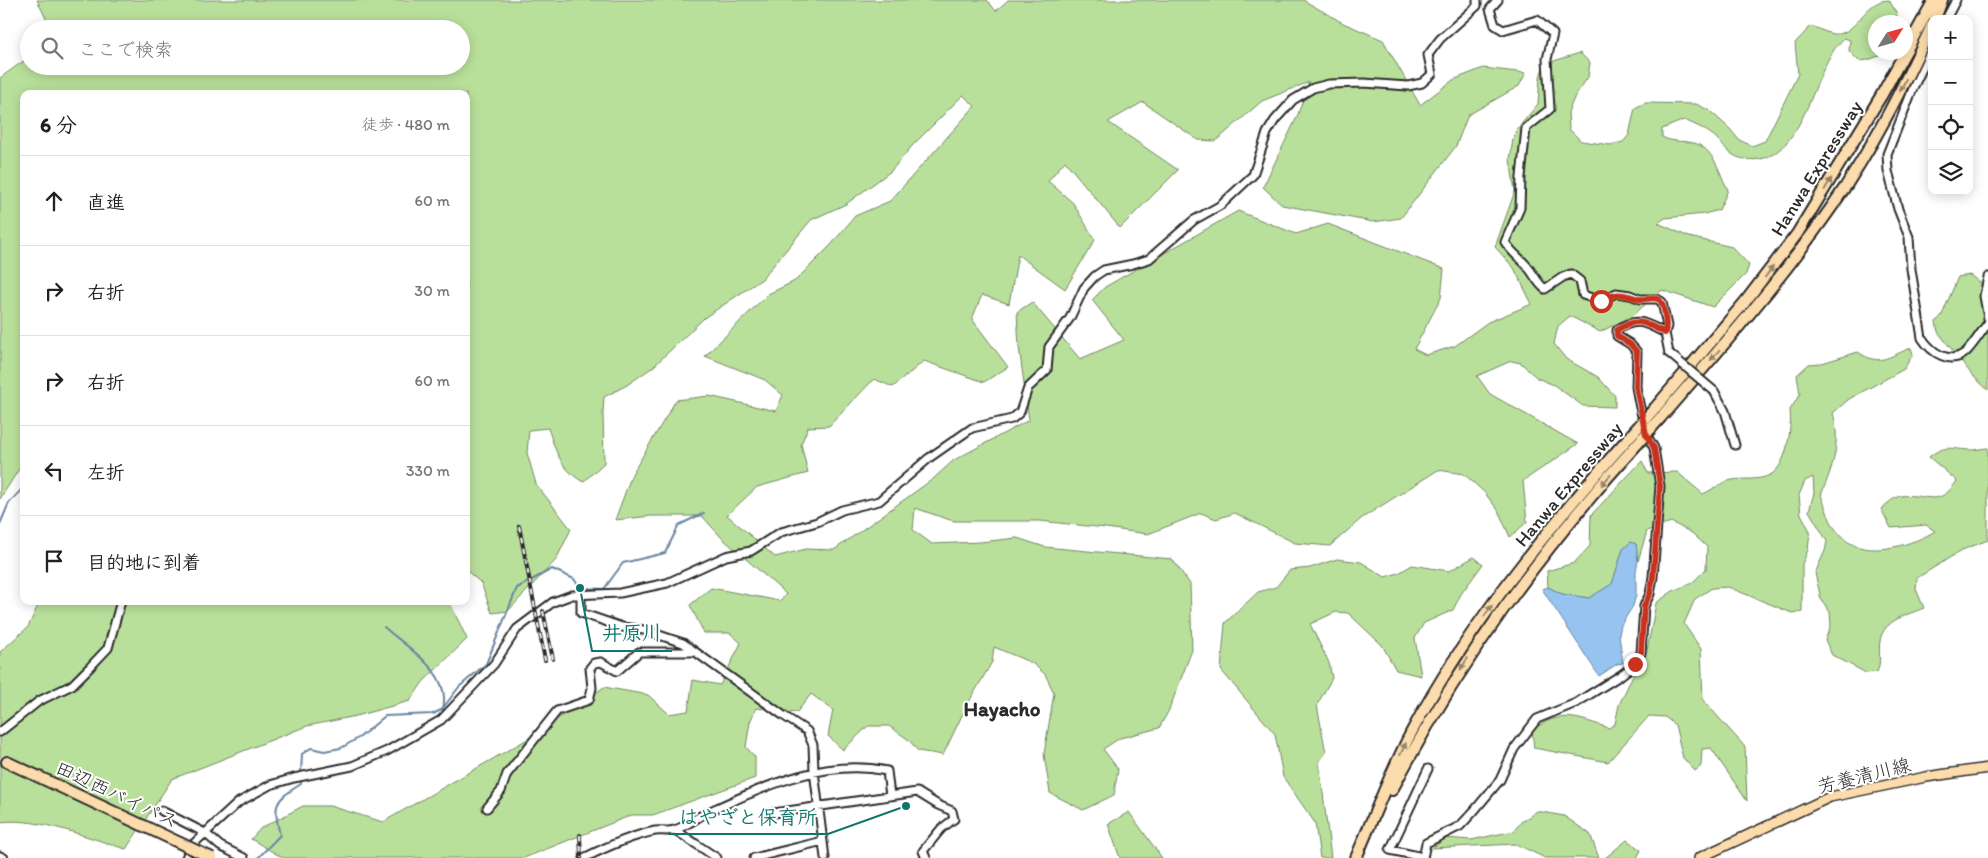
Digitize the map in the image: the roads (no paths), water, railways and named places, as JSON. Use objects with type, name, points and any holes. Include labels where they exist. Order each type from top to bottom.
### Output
[{"type":"highway","name":"Hanwa Expressway","points":[[1634,440],[1655,408],[1738,310],[1802,225],[1885,90],[1934,0]]},
{"type":"highway","points":[[1936,15],[1942,0]]},
{"type":"highway","name":"Hanwa Expressway","points":[[1357,858],[1409,738],[1451,665],[1489,610],[1544,538],[1634,440],[1661,417],[1747,318],[1805,245],[1834,204],[1882,125],[1928,33]]},
{"type":"highway","name":"田辺西バイパス","points":[[7,762],[212,858]]},
{"type":"main road","name":"芳養清川線","points":[[1699,858],[1830,797],[1926,777],[1988,768]]},
{"type":"street","points":[[186,858],[190,847],[239,802],[270,785],[296,777],[352,766],[387,751],[441,720],[494,664],[517,629],[553,602],[572,595],[620,593],[667,583],[726,556],[752,551],[781,532],[817,522],[842,510],[879,501],[929,458],[972,428],[1012,419],[1020,412],[1028,388],[1047,370],[1048,347],[1070,318],[1084,288],[1095,276],[1104,270],[1149,259],[1194,220],[1221,205],[1253,175],[1267,132],[1275,120],[1293,100],[1312,88],[1328,84],[1364,83],[1408,86],[1422,83],[1432,74],[1428,55],[1440,39],[1476,6],[1477,0]]},
{"type":"street","points":[[1498,0],[1490,9],[1495,25],[1503,30],[1537,20],[1553,34],[1546,60],[1550,108],[1526,128],[1520,177],[1520,208],[1505,242],[1510,251],[1525,264],[1539,284],[1545,289],[1571,274],[1580,281],[1583,295],[1593,299],[1601,301],[1616,293],[1640,299],[1658,299],[1662,302],[1667,326],[1665,333],[1669,353],[1714,390],[1725,411],[1735,445]]},
{"type":"street","points":[[1948,15],[1956,0]]},
{"type":"street","points":[[1928,56],[1887,154],[1888,171],[1898,209],[1909,237],[1911,269],[1922,338],[1936,354],[1945,357],[1959,357],[1988,323]]},
{"type":"street","points":[[1988,277],[1984,296],[1988,318]]},
{"type":"street","points":[[1428,769],[1390,850],[1423,857],[1426,843],[1460,826],[1500,780],[1514,749],[1537,719],[1576,703],[1635,664],[1641,652],[1644,606],[1650,594],[1653,577],[1660,486],[1654,448],[1646,434],[1636,387],[1637,352],[1630,344],[1617,336],[1617,330],[1632,323],[1643,321],[1665,333]]},
{"type":"street","points":[[581,594],[581,613],[622,627],[644,630],[683,643],[807,731],[813,745],[814,771],[825,858]]},
{"type":"street","points":[[0,732],[39,701],[72,686],[96,661],[108,648],[120,605]]},
{"type":"street","points":[[487,808],[501,791],[507,774],[556,711],[589,700],[592,688],[590,668],[594,663],[600,662],[618,671],[639,652],[694,652]]},
{"type":"street","points":[[584,858],[607,847],[645,834],[675,830],[703,814],[768,786],[814,771],[856,767],[886,771],[890,796]]},
{"type":"street","points":[[767,814],[917,792],[952,811],[954,819],[941,829],[923,851],[926,858]]},
{"type":"street","points":[[162,811],[205,832],[220,846],[244,858]]},
{"type":"street","points":[[675,830],[717,858]]},
{"type":"street","points":[[754,858],[823,841]]},
{"type":"street","points":[[0,856],[4,858]]},
{"type":"water","points":[[1631,542],[1636,544],[1638,561],[1636,595],[1633,606],[1621,625],[1619,635],[1623,663],[1617,664],[1599,676],[1542,589],[1548,587],[1562,594],[1589,598],[1612,584],[1623,549]]},
{"type":"waterway","points":[[0,524],[9,503],[20,491]]},
{"type":"waterway","points":[[443,708],[459,687],[486,664],[517,588],[552,569],[574,579],[580,588],[604,589],[623,563],[665,553],[679,525],[704,513]]},
{"type":"waterway","points":[[301,774],[302,754],[311,748],[324,751],[341,748],[360,737],[385,716],[433,714],[443,709],[444,696],[441,684],[434,672],[415,652],[384,627]]},
{"type":"waterway","points":[[258,858],[280,835],[276,810],[278,804],[285,795],[301,784],[301,779]]},
{"type":"tunnel","points":[[0,758],[7,762]]},
{"type":"railway","points":[[519,526],[545,660]]},
{"type":"railway","points":[[543,611],[553,659]]},
{"type":"railway","points":[[580,835],[581,858]]},
{"type":"place","name":"井原川","points":[[580,588]]},
{"type":"place","name":"はやざと保育所","points":[[906,806]]},
{"type":"district","name":"Hayacho","points":[[1002,709]]}]
